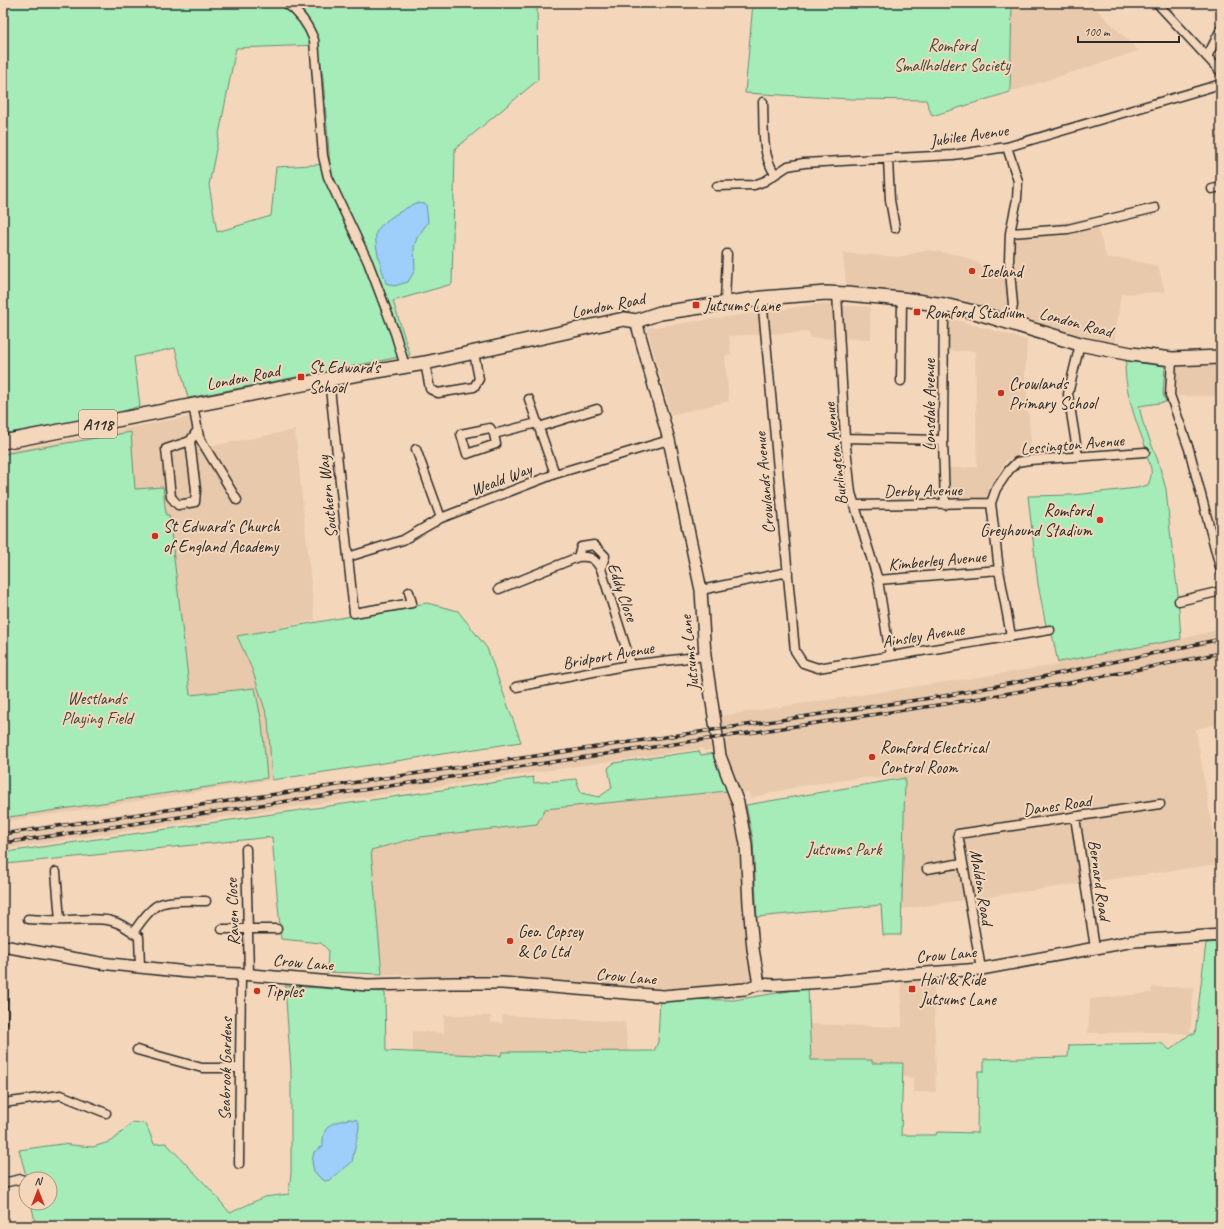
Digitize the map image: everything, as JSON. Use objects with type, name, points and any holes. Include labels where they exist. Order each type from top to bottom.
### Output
[{"type":"main road","name":"London Road","points":[[3,442],[329,379],[425,363],[624,319],[636,321],[660,313],[725,302],[762,298],[837,294],[902,299],[944,305],[1080,344],[1130,354],[1172,359],[1221,357]]},
{"type":"street","points":[[286,3],[296,10],[309,26],[314,40],[323,156],[328,177],[368,262],[395,333],[405,366]]},
{"type":"street","points":[[1157,3],[1221,72]]},
{"type":"street","points":[[1207,57],[1221,29]]},
{"type":"street","name":"Jubilee Avenue","points":[[717,186],[754,185],[765,181],[788,166],[953,155],[1007,147],[1221,84]]},
{"type":"street","points":[[762,102],[766,154],[769,165],[775,174]]},
{"type":"street","points":[[1007,147],[1018,181],[1017,199],[1010,233],[1009,260],[1013,305],[1010,323]]},
{"type":"street","points":[[888,159],[890,200],[895,228]]},
{"type":"street","points":[[1010,233],[1068,228],[1155,208]]},
{"type":"street","points":[[725,302],[727,254]]},
{"type":"street","name":"Burlington Avenue","points":[[837,294],[845,438],[851,493],[878,580],[890,656]]},
{"type":"street","name":"Crowlands Avenue","points":[[762,298],[795,651],[803,663]]},
{"type":"street","points":[[901,381],[902,299]]},
{"type":"street","name":"Lonsdale Avenue","points":[[944,305],[943,440],[945,505]]},
{"type":"street","name":"Jutsums Lane","points":[[636,321],[669,440],[701,590],[705,656],[720,756],[738,803],[746,844],[753,949],[760,984]]},
{"type":"street","points":[[1078,456],[1068,394],[1080,344]]},
{"type":"street","points":[[425,363],[430,389],[438,394],[474,387],[479,379],[474,353]]},
{"type":"street","points":[[1172,359],[1170,396],[1189,448],[1221,570]]},
{"type":"street","name":"Southern Way","points":[[329,379],[354,613],[412,604],[409,592]]},
{"type":"street","points":[[529,399],[555,474]]},
{"type":"street","points":[[193,406],[197,431],[236,500]]},
{"type":"street","points":[[494,434],[538,425],[597,409]]},
{"type":"street","points":[[190,441],[196,490],[195,502],[178,505],[171,497],[166,449],[190,441],[197,431]]},
{"type":"street","points":[[845,438],[943,440]]},
{"type":"street","name":"Weald Way","points":[[348,558],[404,540],[441,518],[555,474],[669,440]]},
{"type":"street","points":[[416,449],[441,518]]},
{"type":"street","name":"Lessington Avenue","points":[[1010,636],[999,570],[991,504],[996,489],[1009,470],[1017,462],[1029,460],[1145,452]]},
{"type":"street","name":"Derby Avenue","points":[[854,505],[991,504]]},
{"type":"street","points":[[498,589],[578,557],[581,547],[594,545],[605,556],[601,569]]},
{"type":"street","name":"Eddy Close","points":[[578,557],[587,556],[595,560],[601,569],[628,654],[629,665]]},
{"type":"street","name":"Kimberley Avenue","points":[[878,580],[999,570]]},
{"type":"street","points":[[701,590],[788,572]]},
{"type":"street","points":[[1179,601],[1221,591]]},
{"type":"street","name":"Ainsley Avenue","points":[[803,663],[818,668],[1050,630]]},
{"type":"street","name":"Bridport Avenue","points":[[516,687],[629,665],[705,656]]},
{"type":"street","name":"Danes Road","points":[[958,834],[1160,804]]},
{"type":"street","name":"Bernard Road","points":[[1075,817],[1095,948]]},
{"type":"street","name":"Maldon Road","points":[[958,834],[981,969]]},
{"type":"street","name":"Raven Close","points":[[245,974],[248,928],[246,849]]},
{"type":"street","points":[[927,869],[962,863]]},
{"type":"street","points":[[56,872],[60,920]]},
{"type":"street","points":[[133,932],[145,916],[157,905],[171,902],[206,901]]},
{"type":"street","points":[[28,919],[108,919],[127,927],[139,937],[140,967]]},
{"type":"street","points":[[222,929],[277,929]]},
{"type":"street","name":"Crow Lane","points":[[3,946],[100,963],[188,972],[245,974],[368,985],[453,982],[502,983],[663,996],[745,989],[760,984],[774,985],[842,981],[981,969],[1134,941],[1221,935]]},
{"type":"street","points":[[3,967],[3,1024]]},
{"type":"street","name":"Seabrook Gardens","points":[[239,1164],[240,1068],[245,974]]},
{"type":"street","points":[[137,1050],[202,1068],[240,1068]]},
{"type":"street","points":[[3,1103],[60,1095],[106,1113]]},
{"type":"street","points":[[3,1183],[18,1180]]},
{"type":"shaded area","points":[[1012,3],[1090,3],[1139,51],[1010,92]]},
{"type":"shaded area","points":[[1094,217],[1107,259],[1121,258],[1158,266],[1165,292],[1121,294],[1114,344],[1018,318],[1014,238],[1019,229]]},
{"type":"shaded area","points":[[929,250],[960,255],[1010,278],[1010,323],[847,294],[843,253],[898,257]]},
{"type":"shaded area","points":[[819,304],[870,307],[871,339],[810,338],[809,332],[729,336],[731,354],[725,356],[729,401],[671,415],[647,328]]},
{"type":"shaded area","name":"Crowlands Primary School","points":[[946,317],[1027,340],[1025,373],[1032,455],[1020,455],[1006,461],[989,489],[986,499],[950,499],[949,468],[977,467],[975,351],[947,351]]},
{"type":"shaded area","points":[[1176,366],[1221,366],[1221,396],[1177,396]]},
{"type":"shaded area","name":"Westlands Playing Field","points":[[198,416],[202,417],[207,442],[210,446],[295,430],[315,620],[237,636],[252,669],[268,719],[272,780],[3,822],[3,452]]},
{"type":"shaded area","points":[[1221,629],[1221,723],[1196,729],[1218,864],[902,909],[905,778],[860,778],[800,786],[750,798],[749,792],[745,793],[739,791],[725,748],[704,751],[703,748],[3,849],[3,831],[721,727],[720,716],[1057,665],[1059,662],[1181,639]]},
{"type":"shaded area","points":[[727,791],[740,848],[754,978],[748,985],[660,988],[382,974],[371,851],[420,837],[536,824],[545,809]]},
{"type":"shaded area","points":[[6,852],[7,914],[3,913],[3,853]]},
{"type":"shaded area","points":[[934,979],[936,1092],[913,1092],[913,1078],[903,1077],[903,1063],[872,1063],[871,1060],[811,1060],[809,1024],[902,1027],[901,982]]},
{"type":"shaded area","points":[[1152,987],[1194,987],[1190,1034],[1163,1032],[1088,1033],[1090,999],[1152,993]]},
{"type":"shaded area","points":[[444,1015],[491,1016],[491,1022],[502,1023],[503,1015],[625,1022],[628,1051],[502,1052],[501,1056],[413,1052],[413,1031],[444,1033]]},
{"type":"green space","points":[[3,3],[537,3],[538,80],[455,149],[452,284],[393,301],[410,355],[188,398],[175,348],[134,357],[140,406],[115,414],[3,434]],"holes":[[[318,45],[323,78],[330,164],[276,167],[271,216],[217,232],[209,185],[236,48]]]},
{"type":"green space","name":"Romford Smallholders Society","points":[[753,3],[1012,3],[1010,92],[932,116],[926,100],[851,99],[745,93]]},
{"type":"green space","name":"Romford Greyhound Stadium","points":[[1126,361],[1165,366],[1163,394],[1166,402],[1139,406],[1143,423],[1158,461],[1166,489],[1178,595],[1181,639],[1058,663],[1052,634],[1048,626],[1046,626],[1038,584],[1028,496],[1074,495],[1137,488],[1148,485],[1151,477],[1151,468],[1147,457],[1149,456],[1130,401],[1126,379]]},
{"type":"green space","name":"Westlands Playing Field","points":[[131,432],[135,489],[163,487],[166,515],[169,515],[190,695],[255,688],[262,723],[267,778],[3,818],[3,454]]},
{"type":"green space","points":[[427,603],[458,611],[487,648],[521,742],[272,780],[268,719],[252,669],[237,636]]},
{"type":"green space","points":[[699,751],[701,755],[715,753],[727,791],[545,809],[537,824],[420,837],[371,850],[382,974],[327,972],[328,950],[321,943],[281,939],[272,837],[6,864],[6,852],[533,777],[534,783],[576,779],[581,793],[599,797],[612,788],[608,768],[614,763]]},
{"type":"green space","name":"Jutsums Park","points":[[905,778],[901,935],[883,935],[881,905],[757,917],[753,840],[746,805]]},
{"type":"green space","points":[[1221,942],[1221,1226],[36,1226],[33,1211],[58,1211],[58,1171],[25,1171],[19,1150],[61,1144],[93,1147],[112,1141],[133,1122],[146,1124],[154,1144],[166,1143],[209,1188],[230,1213],[264,1197],[289,1194],[291,1173],[291,1070],[285,986],[385,992],[386,1051],[501,1056],[502,1052],[654,1051],[658,1042],[660,999],[734,1000],[808,988],[811,1060],[872,1060],[872,1063],[903,1063],[901,1135],[936,1135],[937,1132],[977,1133],[978,1071],[984,1071],[984,1059],[1068,1057],[1069,1045],[1161,1043],[1170,1050],[1190,1034],[1195,1034],[1206,943]]},
{"type":"water","points":[[415,203],[426,204],[428,222],[417,238],[414,247],[415,270],[408,282],[394,286],[386,283],[377,249],[377,231],[389,219]]},
{"type":"water","points":[[350,1119],[357,1120],[359,1124],[352,1162],[330,1180],[325,1181],[321,1179],[314,1171],[312,1162],[314,1152],[323,1146],[324,1133],[329,1126],[333,1123]]},
{"type":"railway","points":[[3,834],[944,696],[1028,680],[1221,639]]},
{"type":"railway","points":[[3,843],[945,704],[1069,683],[1221,653]]},
{"type":"place","name":"Iceland","points":[[972,271]]},
{"type":"place","name":"Jutsums Lane","points":[[696,305]]},
{"type":"place","name":"Romford Stadium","points":[[917,312]]},
{"type":"place","name":"St Edward's School","points":[[301,377]]},
{"type":"place","name":"Crowlands Primary School","points":[[1001,393]]},
{"type":"place","name":"Romford Greyhound Stadium","points":[[1100,520]]},
{"type":"place","name":"St Edward's Church of England Academy","points":[[155,536]]},
{"type":"place","name":"Romford Electrical Control Room","points":[[872,757]]},
{"type":"place","name":"Geo. Copsey & Co Ltd","points":[[510,941]]},
{"type":"place","name":"Hail & Ride Jutsums Lane","points":[[912,989]]},
{"type":"place","name":"Tipples","points":[[257,991]]}]
